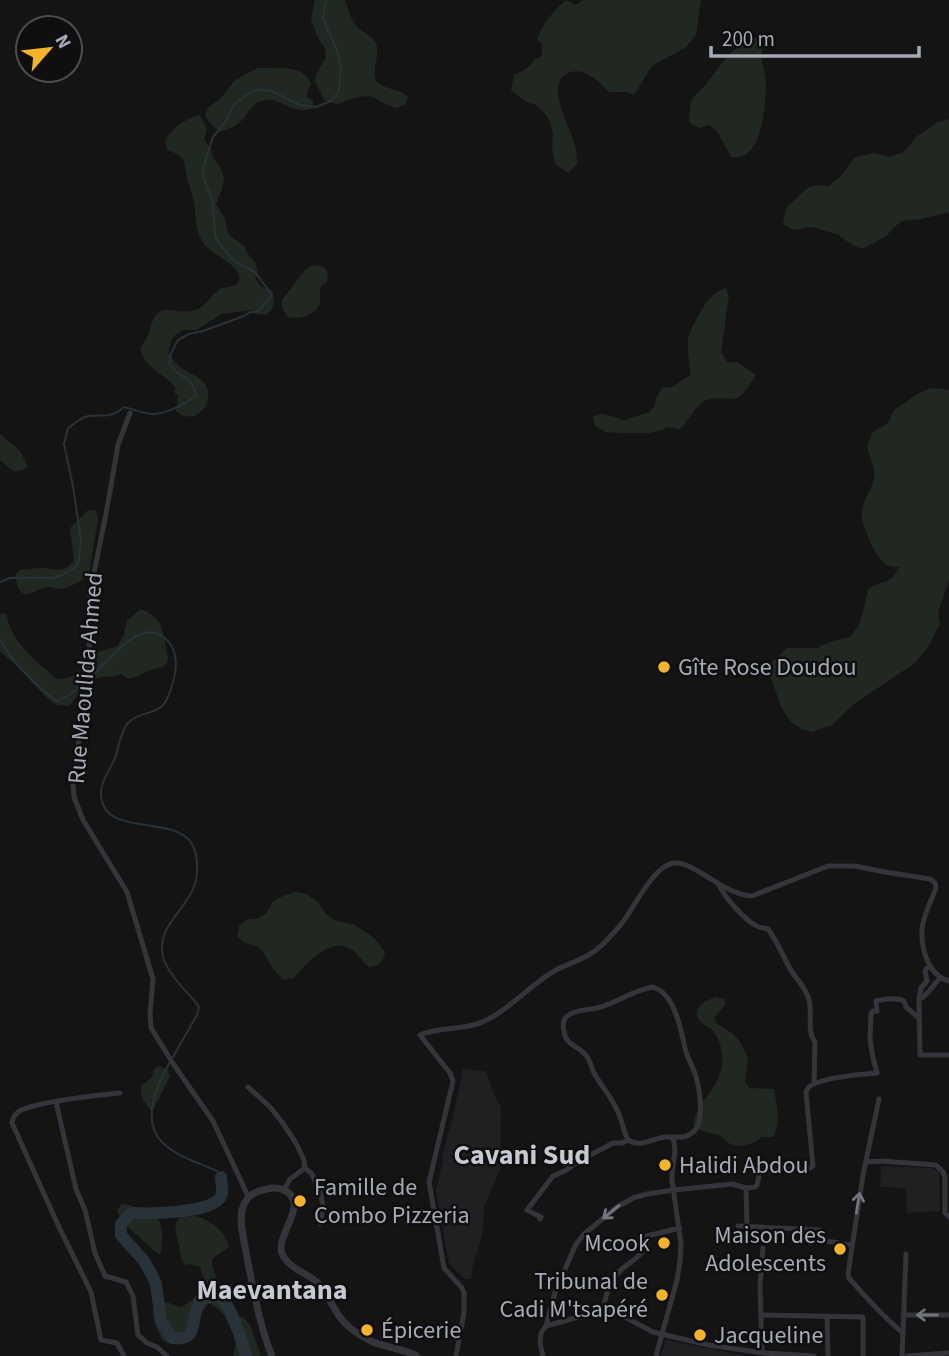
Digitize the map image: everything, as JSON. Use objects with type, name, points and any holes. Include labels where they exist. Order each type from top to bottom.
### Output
[{"type":"street","name":"Rue Maoulida Ahmed","points":[[130,413],[118,444],[90,592],[89,663],[73,784],[74,797],[83,820],[128,892],[153,979],[151,1028],[213,1121],[248,1196]]},
{"type":"street","points":[[456,1356],[464,1312],[464,1293],[444,1268],[429,1182],[453,1081],[450,1073],[420,1035],[430,1031],[467,1027],[491,1019],[554,971],[591,955],[617,929],[647,884],[665,866],[674,863],[685,864],[734,893],[752,896],[828,866],[855,866],[930,879],[936,888],[928,905],[922,930],[923,946],[930,967],[940,978],[949,981]]},
{"type":"street","points":[[719,885],[725,897],[739,912],[756,926],[768,929],[805,990],[811,1010],[811,1036],[815,1042],[814,1084]]},
{"type":"street","points":[[930,967],[925,971],[928,981],[921,988],[919,1000],[920,1055],[949,1055]]},
{"type":"street","points":[[919,1000],[925,997],[940,978]]},
{"type":"street","points":[[653,987],[662,992],[673,1007],[682,1030],[700,1101],[699,1125],[688,1136],[673,1138],[666,1137],[643,1144],[628,1140],[618,1111],[592,1071],[586,1054],[565,1037],[564,1019],[568,1015],[612,1003],[646,988],[653,987]]},
{"type":"street","points":[[543,1356],[541,1333],[546,1326],[555,1292],[576,1244],[584,1234],[617,1207],[633,1198],[674,1190],[733,1184],[746,1188],[757,1186],[761,1170],[810,1168],[813,1166],[806,1093],[809,1087],[854,1074],[877,1073],[870,1039],[871,1014],[877,1011],[876,1001],[892,998],[904,1001],[906,1007],[919,1018]]},
{"type":"street","points":[[248,1087],[270,1107],[296,1143],[305,1167],[312,1174],[321,1195],[323,1207],[320,1224]]},
{"type":"street","points":[[120,1093],[24,1108],[16,1114],[12,1123],[58,1227],[91,1292],[100,1340],[117,1343],[124,1356]]},
{"type":"street","points":[[879,1100],[848,1274],[886,1319],[903,1334]]},
{"type":"street","points":[[56,1102],[76,1189],[85,1210],[95,1253],[104,1276],[127,1282],[133,1296],[138,1335],[167,1356]]},
{"type":"street","points":[[656,1356],[677,1280],[681,1244],[672,1173],[676,1154],[673,1138]]},
{"type":"street","points":[[540,1219],[538,1215],[527,1210],[553,1176],[613,1143],[628,1140]]},
{"type":"street","points":[[866,1162],[936,1165],[945,1177],[945,1213],[949,1217]]},
{"type":"street","points":[[284,1190],[290,1179],[305,1167]]},
{"type":"street","points":[[272,1356],[263,1336],[242,1229],[242,1211],[248,1196],[271,1188],[284,1190],[293,1203],[294,1212],[281,1246],[286,1261],[317,1282],[327,1293],[345,1324],[372,1342],[396,1347],[416,1356]]},
{"type":"street","points":[[746,1188],[747,1226]]},
{"type":"street","points":[[738,1226],[820,1230],[826,1241],[852,1245]]},
{"type":"street","points":[[604,1310],[605,1298],[616,1275],[645,1250],[647,1236],[680,1228]]},
{"type":"street","points":[[762,1352],[760,1286],[763,1248]]},
{"type":"street","points":[[906,1254],[904,1356],[949,1353]]},
{"type":"street","points":[[863,1356],[863,1317],[869,1300]]},
{"type":"street","points":[[546,1326],[604,1310],[615,1312],[653,1332],[708,1345],[814,1356]]},
{"type":"street","points":[[762,1315],[863,1317]]},
{"type":"street","points":[[827,1315],[828,1356]]},
{"type":"street","points":[[905,1315],[949,1315]]},
{"type":"shaded area","points":[[315,0],[345,0],[355,24],[376,43],[376,81],[408,97],[406,104],[396,108],[366,96],[337,105],[325,101],[315,81],[326,57],[311,20]]},
{"type":"shaded area","points":[[566,0],[575,5],[583,0],[701,0],[696,35],[685,48],[652,66],[634,95],[627,92],[609,92],[582,72],[571,72],[563,77],[558,93],[577,158],[577,164],[568,173],[556,165],[552,150],[553,133],[548,117],[536,105],[523,100],[511,90],[514,75],[542,56],[542,44],[537,40],[539,34],[548,18]]},
{"type":"shaded area","points":[[756,37],[763,44],[762,58],[766,80],[763,120],[760,132],[749,151],[741,156],[731,157],[717,131],[709,125],[700,128],[690,123],[690,105],[728,56],[740,45]]},
{"type":"shaded area","points":[[258,68],[289,68],[303,73],[311,84],[306,96],[313,101],[311,109],[296,109],[269,100],[259,102],[236,125],[220,132],[205,115],[208,108],[222,97],[235,80]]},
{"type":"shaded area","points":[[200,115],[207,129],[204,140],[224,178],[216,204],[225,219],[228,234],[244,246],[255,262],[258,273],[255,278],[262,287],[272,290],[274,301],[273,307],[266,315],[252,310],[221,314],[197,330],[184,330],[172,339],[168,353],[179,366],[204,383],[208,393],[208,400],[201,412],[189,417],[176,411],[178,395],[175,394],[175,387],[150,366],[140,349],[154,317],[160,311],[196,310],[220,289],[233,286],[239,281],[237,271],[202,241],[197,229],[194,201],[184,161],[167,149],[165,142],[180,124]]},
{"type":"shaded area","points":[[949,119],[949,212],[901,221],[885,237],[862,249],[837,234],[812,227],[793,230],[783,224],[786,208],[806,189],[814,185],[829,186],[841,176],[855,157],[874,153],[890,157],[904,152],[916,137],[938,122]]},
{"type":"shaded area","points":[[316,265],[324,268],[328,274],[320,289],[319,306],[308,315],[288,317],[282,308],[282,300],[305,270]]},
{"type":"shaded area","points":[[726,288],[729,296],[721,352],[727,362],[737,362],[756,375],[745,392],[734,399],[706,400],[680,429],[667,427],[649,433],[621,433],[605,432],[595,426],[593,416],[603,414],[624,420],[650,412],[662,388],[672,387],[690,375],[690,331],[708,301]]},
{"type":"shaded area","points":[[931,388],[949,391],[949,580],[938,612],[940,624],[928,647],[915,663],[854,704],[832,725],[812,732],[803,730],[791,722],[781,707],[770,675],[771,663],[787,648],[817,648],[850,637],[863,613],[868,589],[889,580],[896,573],[899,567],[886,564],[880,559],[866,533],[862,514],[874,474],[867,446],[873,432],[888,423],[894,410]]},
{"type":"shaded area","points":[[0,434],[20,451],[28,467],[16,471],[0,460]]},
{"type":"shaded area","points":[[91,510],[96,511],[98,519],[87,577],[63,588],[49,587],[24,594],[15,575],[19,570],[60,570],[67,567],[74,560],[70,528]]},
{"type":"shaded area","points":[[140,609],[154,617],[162,628],[167,663],[163,667],[128,679],[121,674],[98,678],[86,686],[69,706],[56,705],[0,651],[2,613],[6,614],[21,645],[56,679],[73,676],[96,653],[118,646],[127,621]]},
{"type":"shaded area","points":[[295,892],[306,894],[318,902],[334,920],[355,925],[374,938],[385,952],[382,961],[369,967],[354,951],[337,946],[321,952],[294,978],[283,980],[258,947],[243,942],[237,936],[239,926],[247,919],[266,914],[273,901]]},
{"type":"shaded area","points":[[716,997],[725,999],[725,1005],[714,1018],[717,1024],[733,1034],[748,1058],[745,1082],[750,1088],[774,1089],[778,1120],[776,1132],[773,1137],[760,1137],[759,1140],[743,1146],[727,1142],[722,1136],[702,1131],[693,1124],[696,1114],[720,1074],[722,1065],[720,1044],[697,1014],[699,1007]]},
{"type":"shaded area","points":[[160,1066],[168,1070],[170,1076],[151,1110],[143,1099],[141,1086],[152,1077],[154,1069]]},
{"type":"shaded area","points":[[463,1069],[486,1071],[501,1107],[500,1170],[484,1207],[483,1232],[471,1279],[465,1279],[449,1264],[436,1191]]},
{"type":"shaded area","points":[[881,1166],[932,1168],[939,1172],[940,1211],[907,1213],[906,1188],[880,1187]]},
{"type":"shaded area","points":[[122,1204],[150,1209],[155,1214],[162,1229],[161,1253],[155,1252],[125,1223],[117,1210]]},
{"type":"shaded area","points":[[195,1216],[216,1227],[227,1241],[229,1247],[212,1259],[212,1266],[233,1312],[250,1325],[261,1356],[233,1356],[236,1342],[233,1333],[224,1315],[209,1303],[180,1342],[171,1344],[163,1341],[158,1331],[153,1317],[155,1302],[162,1301],[182,1307],[207,1289],[200,1267],[190,1264],[186,1266],[182,1260],[176,1232],[179,1218]]},
{"type":"shaded area","points":[[666,1340],[747,1356],[660,1356]]},
{"type":"waterway","points":[[0,582],[10,578],[52,578],[78,564],[81,541],[64,444],[68,428],[80,419],[111,415],[124,407],[158,414],[187,402],[196,395],[194,388],[169,363],[178,340],[250,312],[257,312],[272,295],[253,271],[234,261],[218,242],[215,236],[213,203],[203,169],[213,137],[234,105],[246,95],[257,90],[271,91],[300,105],[316,107],[331,101],[339,91],[341,68],[338,53],[323,19],[326,0]]},
{"type":"waterway","points":[[89,678],[120,647],[144,633],[160,635],[173,649],[175,674],[167,699],[160,708],[133,719],[125,727],[101,792],[104,807],[113,816],[172,830],[184,836],[196,853],[196,880],[192,892],[171,922],[162,944],[163,957],[169,970],[199,1008],[173,1057]]},
{"type":"waterway","points":[[0,640],[26,674],[57,701],[85,682]]},
{"type":"waterway","points":[[170,1062],[153,1103],[156,1134],[175,1152],[217,1171]]},
{"type":"waterway","points":[[221,1177],[222,1194],[213,1204],[177,1212],[131,1213],[121,1224],[121,1235],[144,1261],[152,1275],[156,1284],[161,1321],[172,1338],[189,1335],[200,1300],[217,1297],[222,1299],[229,1309],[246,1356]]},
{"type":"place","name":"Gîte Rose Doudou","points":[[664,667]]},
{"type":"place","name":"Halidi Abdou","points":[[665,1165]]},
{"type":"place","name":"Famille de Combo Pizzeria","points":[[300,1201]]},
{"type":"place","name":"Mcook","points":[[664,1243]]},
{"type":"place","name":"Maison des Adolescents","points":[[840,1249]]},
{"type":"place","name":"Tribunal de Cadi M'tsapéré","points":[[662,1295]]},
{"type":"place","name":"Épicerie","points":[[367,1330]]},
{"type":"place","name":"Jacqueline","points":[[700,1335]]},
{"type":"district","name":"Cavani Sud","points":[[522,1154]]},
{"type":"district","name":"Maevantana","points":[[272,1289]]}]
